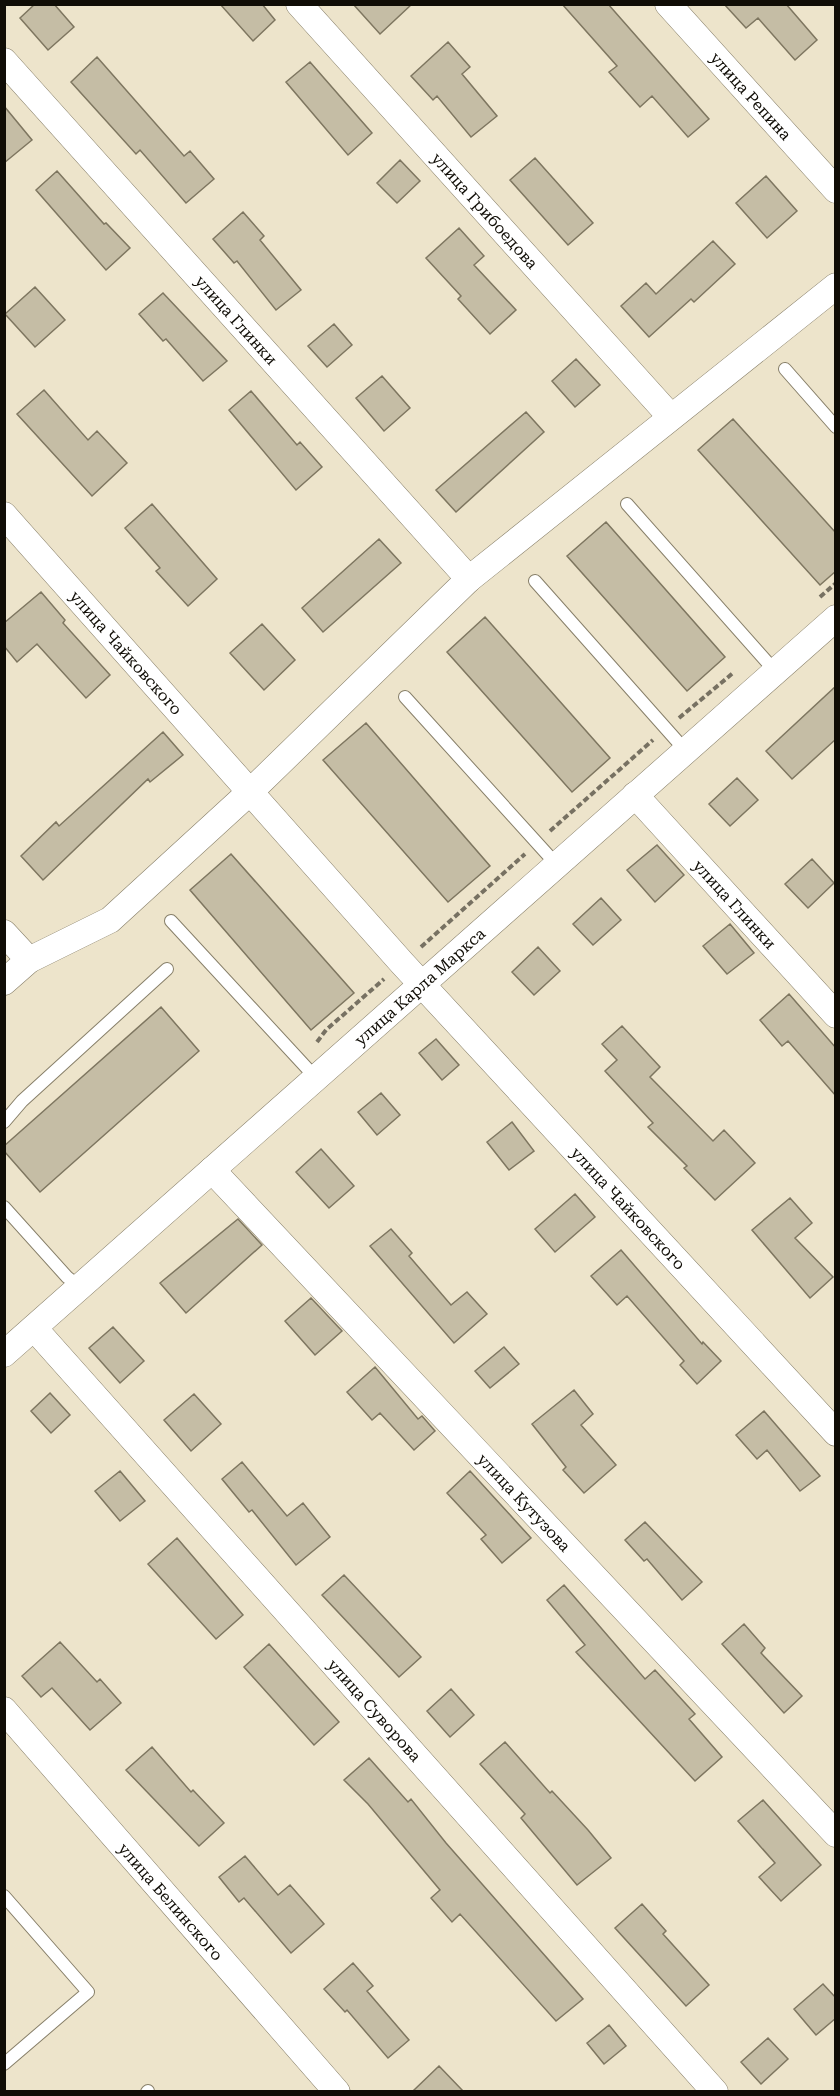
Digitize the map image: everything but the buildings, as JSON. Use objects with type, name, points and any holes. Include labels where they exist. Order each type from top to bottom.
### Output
[{"type":"street","name":"улица Грибоедова","points":[[299,4],[670,416]]},
{"type":"street","name":"улица Репина","points":[[668,4],[836,190]]},
{"type":"street","name":"улица Глинки","points":[[4,61],[469,579]]},
{"type":"street","points":[[4,982],[29,960],[110,920],[252,790],[469,579],[670,416],[836,286]]},
{"type":"street","name":"улица Чайковского","points":[[4,514],[252,790],[422,984],[836,1434]]},
{"type":"street","name":"улица Карла Маркса","points":[[4,1354],[836,618]]},
{"type":"street","name":"улица Глинки","points":[[635,795],[836,1015]]},
{"type":"street","points":[[4,933],[29,960]]},
{"type":"street","name":"улица Кутузова","points":[[212,1170],[836,1834]]},
{"type":"street","name":"улица Суворова","points":[[34,1328],[715,2091]]},
{"type":"street","name":"улица Белинского","points":[[4,1710],[337,2091]]},
{"type":"lane","points":[[785,369],[836,427]]},
{"type":"lane","points":[[627,504],[776,671]]},
{"type":"lane","points":[[535,581],[685,750]]},
{"type":"lane","points":[[405,697],[557,865]]},
{"type":"lane","points":[[171,921],[316,1078]]},
{"type":"lane","points":[[4,1122],[22,1101],[166,969]]},
{"type":"lane","points":[[4,1207],[67,1277],[80,1287]]},
{"type":"lane","points":[[4,1896],[88,1992],[4,2064]]}]
